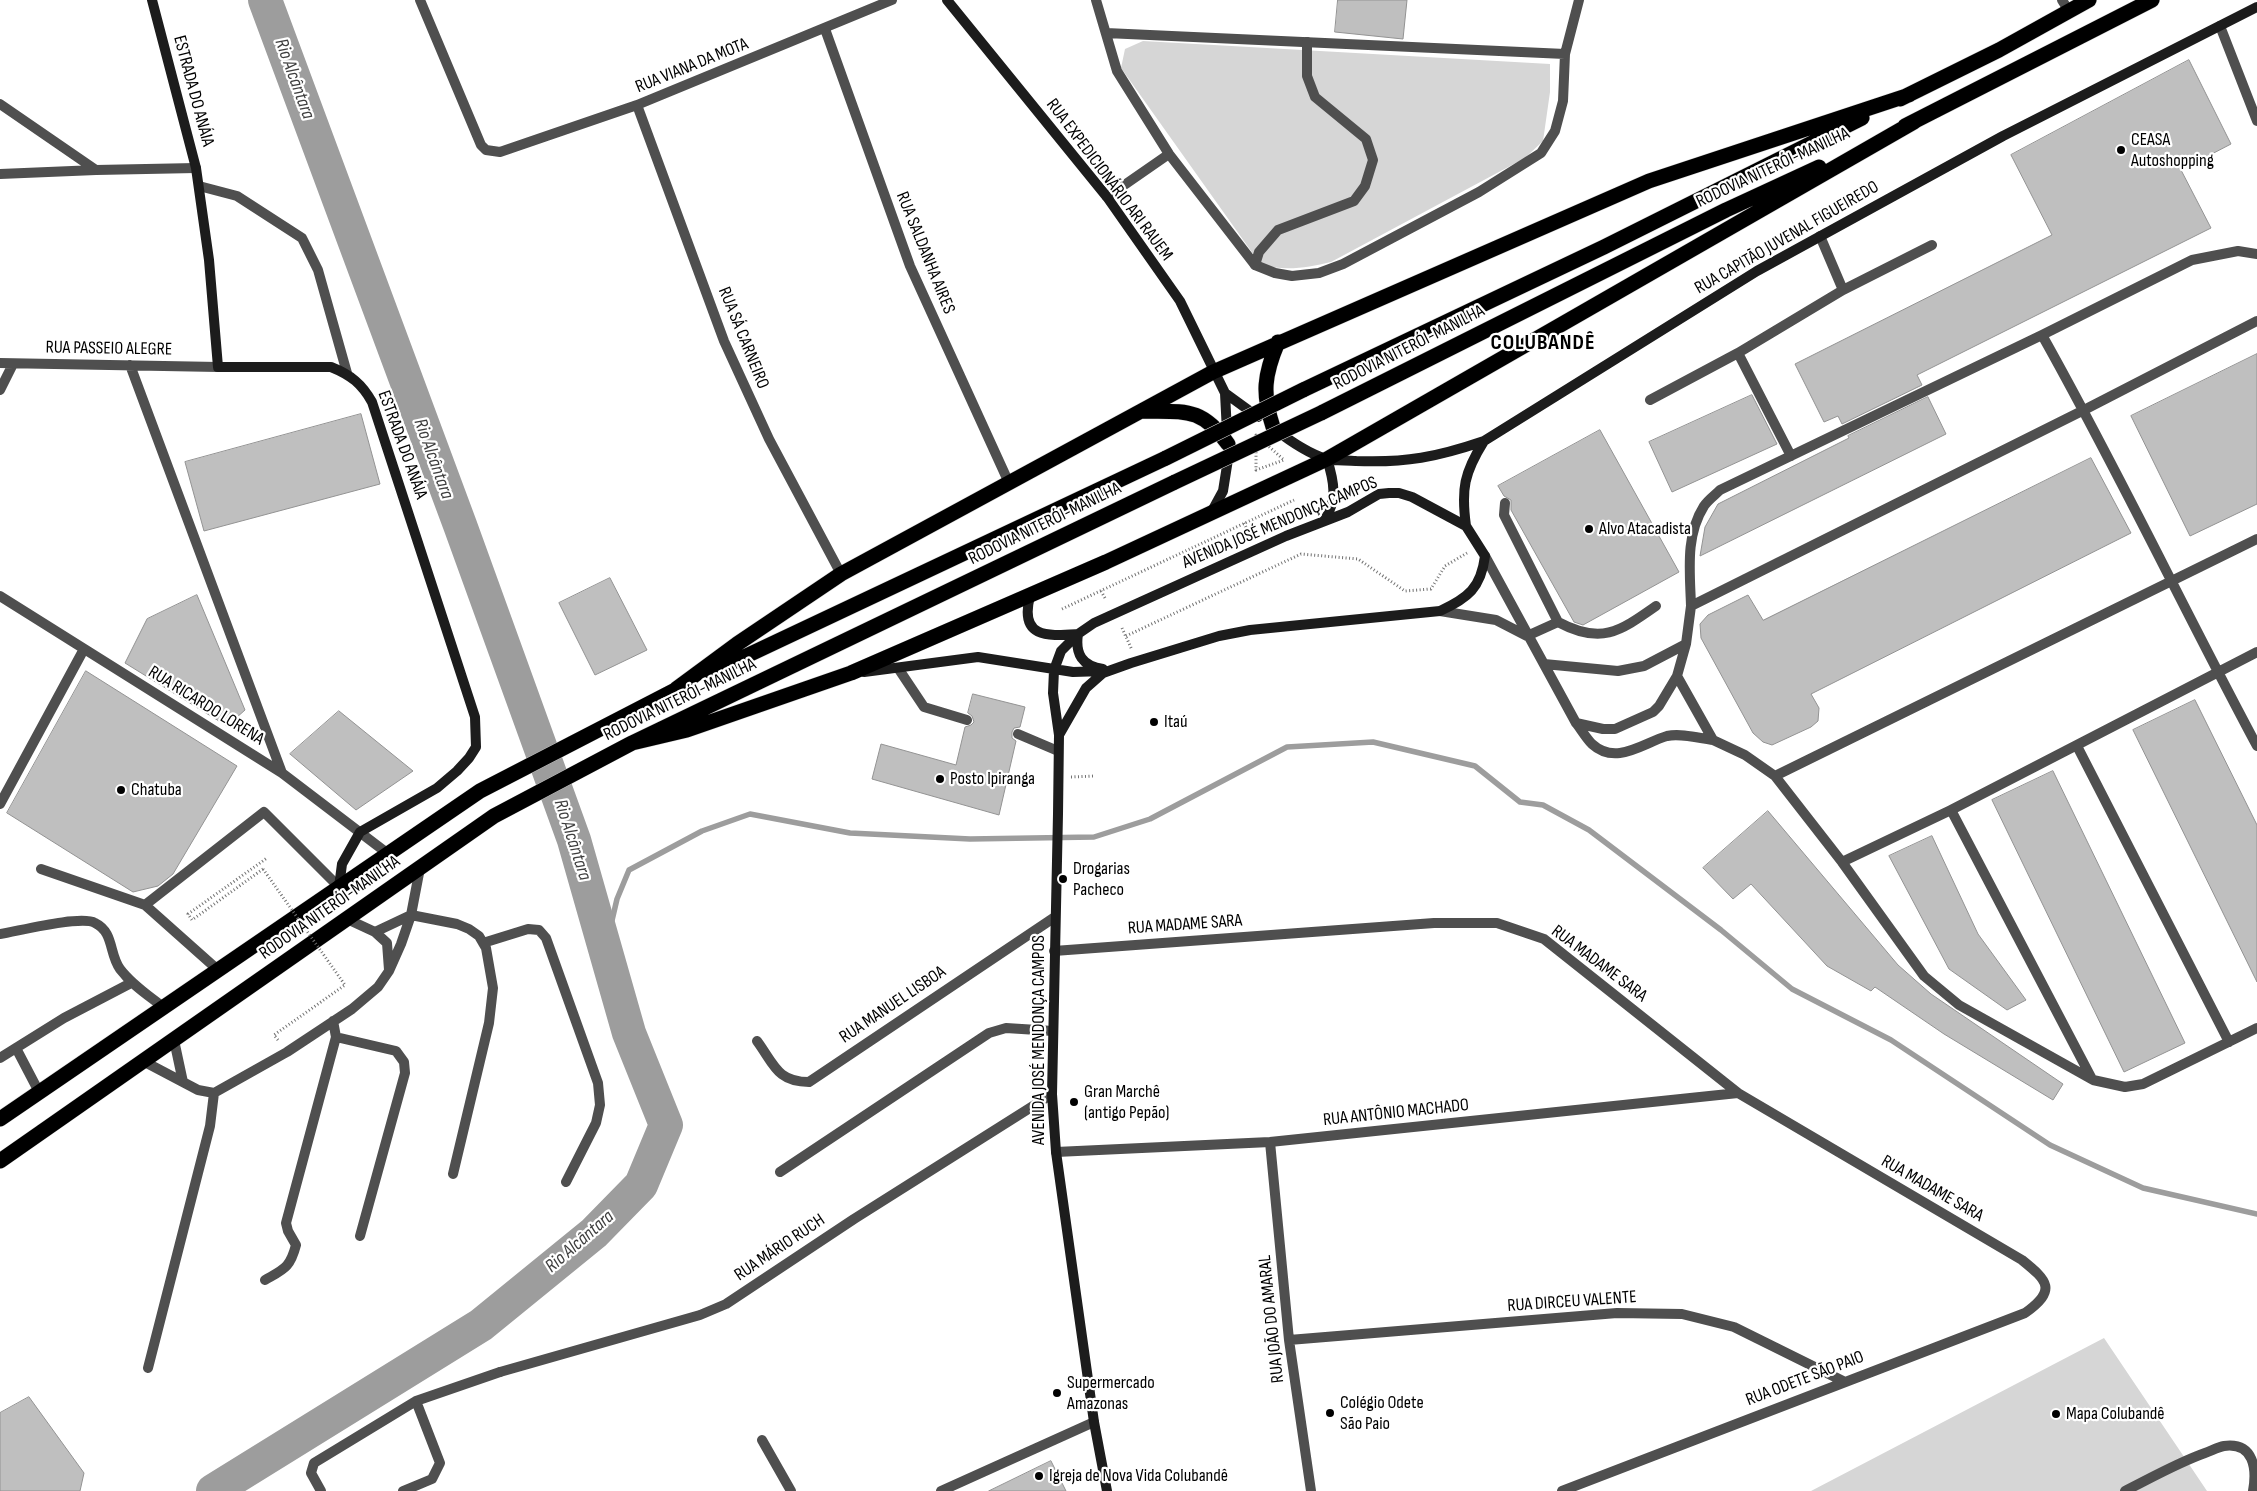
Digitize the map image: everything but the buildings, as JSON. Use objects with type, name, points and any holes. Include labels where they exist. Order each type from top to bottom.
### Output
[{"type":"highway","name":"RODOVIA NITERÓI-MANILHA","points":[[0,1119],[480,791],[676,689],[1166,458],[1303,390],[1604,247],[1999,50],[2065,5],[2089,0]]},
{"type":"highway","name":"RODOVIA NITERÓI-MANILHA","points":[[0,1161],[494,816],[632,743],[1175,482],[1321,414],[1726,210],[1914,122],[2152,0]]},
{"type":"highway","points":[[676,689],[737,644],[841,574],[1213,372],[1649,181],[1909,95]]},
{"type":"highway","points":[[632,743],[687,730],[851,673],[1106,562],[1327,459],[1914,122]]},
{"type":"highway","points":[[1273,428],[1265,396],[1265,383],[1271,358],[1278,342]]},
{"type":"highway","points":[[1140,411],[1179,412],[1198,415],[1217,428],[1228,444]]},
{"type":"main road","name":"ESTRADA DO ANÁIA","points":[[152,0],[196,168],[209,260],[218,367],[331,367],[347,373],[363,386],[372,402],[471,701],[477,735],[476,747],[469,758],[457,772],[437,788],[360,832]]},
{"type":"main road","name":"RUA EXPEDICIONÁRIO ARI RAUEM","points":[[947,0],[1107,197],[1180,301],[1213,372],[1225,393],[1294,443],[1327,459]]},
{"type":"main road","name":"RUA CAPITÃO JUVENAL FIGUEIREDO","points":[[1327,459],[1415,460],[1446,454],[1484,440],[1757,271],[2003,136],[2257,7]]},
{"type":"main road","name":"RUA EXPEDICIONÁRIO ARI RAUEM","points":[[1210,513],[1223,491],[1228,469],[1225,393]]},
{"type":"main road","points":[[1466,526],[1462,498],[1469,470],[1484,440]]},
{"type":"main road","points":[[1324,521],[1331,511],[1334,495],[1333,478],[1327,459]]},
{"type":"main road","name":"AVENIDA JOSÉ MENDONÇA CAMPOS","points":[[1106,1491],[1094,1422],[1056,1152],[1052,1094],[1058,814],[1058,735],[1053,693],[1054,670],[1061,651],[1078,634],[1123,610],[1286,536],[1348,512],[1379,494],[1399,493],[1436,509],[1466,526],[1485,556]]},
{"type":"main road","points":[[851,673],[978,657],[1054,670],[1088,673],[1109,670],[1196,643],[1250,630],[1440,611],[1465,598],[1473,590],[1479,582],[1485,556]]},
{"type":"main road","points":[[1030,596],[1028,616],[1030,623],[1039,633],[1046,635],[1078,634],[1076,646],[1082,660],[1088,665],[1109,670]]},
{"type":"main road","points":[[1058,735],[1086,688],[1109,670]]},
{"type":"main road","points":[[338,887],[342,864],[360,832]]},
{"type":"street","name":"RUA VIANA DA MOTA","points":[[420,0],[480,145],[486,150],[500,152],[637,106],[892,0]]},
{"type":"street","points":[[1096,0],[1116,71],[1169,154],[1255,266],[1275,273],[1292,276],[1319,273],[1343,264],[1479,192],[1541,153],[1556,131],[1563,101],[1565,54],[1579,0]]},
{"type":"street","points":[[2220,26],[2257,121]]},
{"type":"street","name":"RUA SALDANHA AIRES","points":[[825,29],[910,266],[1009,483]]},
{"type":"street","points":[[1106,32],[1565,54]]},
{"type":"street","points":[[1255,266],[1259,252],[1278,230],[1354,201],[1365,186],[1373,160],[1366,139],[1315,97],[1307,76],[1308,42]]},
{"type":"street","points":[[0,104],[96,170]]},
{"type":"street","name":"RUA SÁ CARNEIRO","points":[[637,106],[728,350],[769,439],[841,574]]},
{"type":"street","points":[[1107,197],[1169,154]]},
{"type":"street","points":[[0,174],[196,168]]},
{"type":"street","points":[[199,186],[237,196],[302,238],[318,270],[347,373]]},
{"type":"street","points":[[1820,236],[1843,290]]},
{"type":"street","points":[[1650,400],[1738,353],[1843,290],[1932,245]]},
{"type":"street","points":[[1576,723],[1603,729],[1616,729],[1653,712],[1659,706],[1677,676],[1686,644],[1691,606],[1690,553],[1695,524],[1705,505],[1720,490],[2042,335],[2192,260],[2238,251],[2257,254]]},
{"type":"street","points":[[1691,606],[2257,322]]},
{"type":"street","points":[[2042,335],[2084,410],[2217,672],[2257,746]]},
{"type":"street","points":[[1738,353],[1791,456]]},
{"type":"street","name":"RUA PASSEIO ALEGRE","points":[[0,363],[218,367]]},
{"type":"street","points":[[0,390],[13,364]]},
{"type":"street","points":[[130,365],[282,773]]},
{"type":"street","points":[[1505,503],[1504,515],[1558,622],[1577,632],[1594,635],[1615,631],[1632,623],[1656,606]]},
{"type":"street","points":[[1774,776],[2257,539]]},
{"type":"street","points":[[1485,556],[1576,723],[1592,744],[1602,751],[1614,754],[1627,753],[1667,736],[1677,735],[1713,740],[1745,755],[1774,776],[1842,862],[1924,976],[1959,1005],[2093,1080],[2125,1087],[2143,1084],[2257,1028]]},
{"type":"street","name":"RUA RICARDO LORENA","points":[[0,596],[282,773],[388,853]]},
{"type":"street","points":[[1440,611],[1496,620],[1527,636]]},
{"type":"street","points":[[1527,636],[1558,622]]},
{"type":"street","points":[[1544,664],[1618,671],[1644,666],[1686,644]]},
{"type":"street","points":[[0,804],[84,649]]},
{"type":"street","points":[[1842,862],[1951,810],[2257,652]]},
{"type":"street","points":[[898,668],[924,707],[967,720]]},
{"type":"street","points":[[1677,676],[1713,740]]},
{"type":"street","points":[[1018,734],[1058,751]]},
{"type":"street","points":[[2077,746],[2229,1042]]},
{"type":"street","points":[[1951,810],[2093,1080]]},
{"type":"street","points":[[145,905],[264,812],[338,887]]},
{"type":"street","points":[[143,1061],[198,1090],[214,1093],[287,1052],[352,1009],[378,987],[389,971],[412,914],[420,868]]},
{"type":"street","points":[[41,869],[145,905],[218,970]]},
{"type":"street","points":[[375,932],[412,914],[470,929],[484,943],[490,964],[493,988],[489,1023],[453,1174]]},
{"type":"street","name":"RUA MANUEL LISBOA","points":[[758,1041],[783,1077],[794,1082],[809,1082],[1055,917]]},
{"type":"street","points":[[347,919],[375,932],[387,943],[389,971]]},
{"type":"street","points":[[0,934],[77,920],[94,922],[106,931],[118,967],[131,983],[164,1007]]},
{"type":"street","name":"RUA MADAME SARA","points":[[1054,950],[1434,923],[1497,923],[1544,939],[1738,1093],[2022,1260],[2040,1275],[2046,1284]]},
{"type":"street","points":[[484,943],[528,929],[539,930],[546,938],[598,1083],[600,1105],[596,1123],[566,1182]]},
{"type":"street","points":[[0,1058],[64,1018],[131,983]]},
{"type":"street","points":[[264,1280],[288,1267],[296,1245],[288,1231],[287,1218],[336,1037],[334,1021]]},
{"type":"street","points":[[780,1172],[989,1033],[1006,1028],[1053,1030]]},
{"type":"street","points":[[336,1037],[396,1051],[404,1062],[405,1073],[360,1236]]},
{"type":"street","points":[[174,1040],[184,1082]]},
{"type":"street","points":[[16,1048],[39,1092]]},
{"type":"street","points":[[148,1368],[210,1126],[214,1093]]},
{"type":"street","name":"RUA ANTÔNIO MACHADO","points":[[1056,1152],[1270,1142],[1738,1093]]},
{"type":"street","name":"RUA MÁRIO RUCH","points":[[321,1491],[311,1473],[314,1462],[416,1401],[500,1372],[700,1315],[726,1304],[854,1219],[1052,1094]]},
{"type":"street","name":"RUA JOÃO DO AMARAL","points":[[1270,1142],[1289,1340],[1311,1491]]},
{"type":"street","name":"RUA ODETE SÃO PAIO","points":[[1562,1491],[1843,1381],[2025,1313],[2041,1302],[2046,1294],[2046,1284]]},
{"type":"street","name":"RUA DIRCEU VALENTE","points":[[1289,1340],[1617,1314],[1682,1314],[1734,1327],[1843,1381]]},
{"type":"street","points":[[403,1491],[432,1480],[440,1462],[416,1401]]},
{"type":"street","points":[[941,1491],[1094,1422]]},
{"type":"street","points":[[762,1440],[791,1491]]},
{"type":"street","points":[[2125,1491],[2191,1458],[2224,1446],[2239,1448],[2248,1453],[2255,1462],[2254,1491]]},
{"type":"path","points":[[1062,609],[1294,500]]},
{"type":"path","points":[[1244,523],[1248,531]]},
{"type":"path","points":[[1126,636],[1301,554],[1358,559],[1405,591],[1431,589],[1445,566],[1466,553]]},
{"type":"path","points":[[1262,562],[1267,570]]},
{"type":"path","points":[[1425,590],[1426,595]]},
{"type":"path","points":[[1102,591],[1106,598]]},
{"type":"path","points":[[1122,628],[1132,650]]},
{"type":"path","points":[[1058,778],[1095,776]]},
{"type":"path","points":[[268,858],[188,914],[192,920],[263,870],[345,985],[274,1034],[279,1041],[287,1036]]},
{"type":"shaded area","points":[[1143,41],[1550,64],[1550,92],[1543,141],[1525,158],[1331,262],[1296,268],[1261,265],[1121,68],[1125,49]]},
{"type":"shaded area","name":"Mapa Colubandê","points":[[2104,1338],[2207,1491],[1811,1491]]},
{"type":"waterway","name":"Rio Alcântara","points":[[213,1491],[481,1325],[594,1233],[641,1185],[666,1125],[629,1033],[574,840],[460,525],[265,0]]},
{"type":"waterway","points":[[606,946],[617,899],[629,870],[702,831],[750,814],[850,833],[970,839],[1094,837],[1150,819],[1287,747],[1373,742],[1475,766],[1520,802],[1543,805],[1589,830],[1721,930],[1792,989],[1891,1040],[2050,1145],[2143,1188],[2257,1214]]},
{"type":"place","name":"CEASA Autoshopping","points":[[2121,150]]},
{"type":"place","name":"Alvo Atacadista","points":[[1589,529]]},
{"type":"place","name":"Itaú","points":[[1154,722]]},
{"type":"place","name":"Posto Ipiranga","points":[[940,779]]},
{"type":"place","name":"Chatuba","points":[[121,790]]},
{"type":"place","name":"Drogarias Pacheco","points":[[1063,879]]},
{"type":"place","name":"Gran Marchê (antigo Pepão)","points":[[1074,1102]]},
{"type":"place","name":"Supermercado Amazonas","points":[[1057,1393]]},
{"type":"place","name":"Colégio Odete São Paio","points":[[1330,1413]]},
{"type":"place","name":"Mapa Colubandê","points":[[2056,1414]]},
{"type":"place","name":"Igreja de Nova Vida Colubandê","points":[[1039,1476]]},
{"type":"district","name":"COLUBANDÊ","points":[[1543,343]]}]
